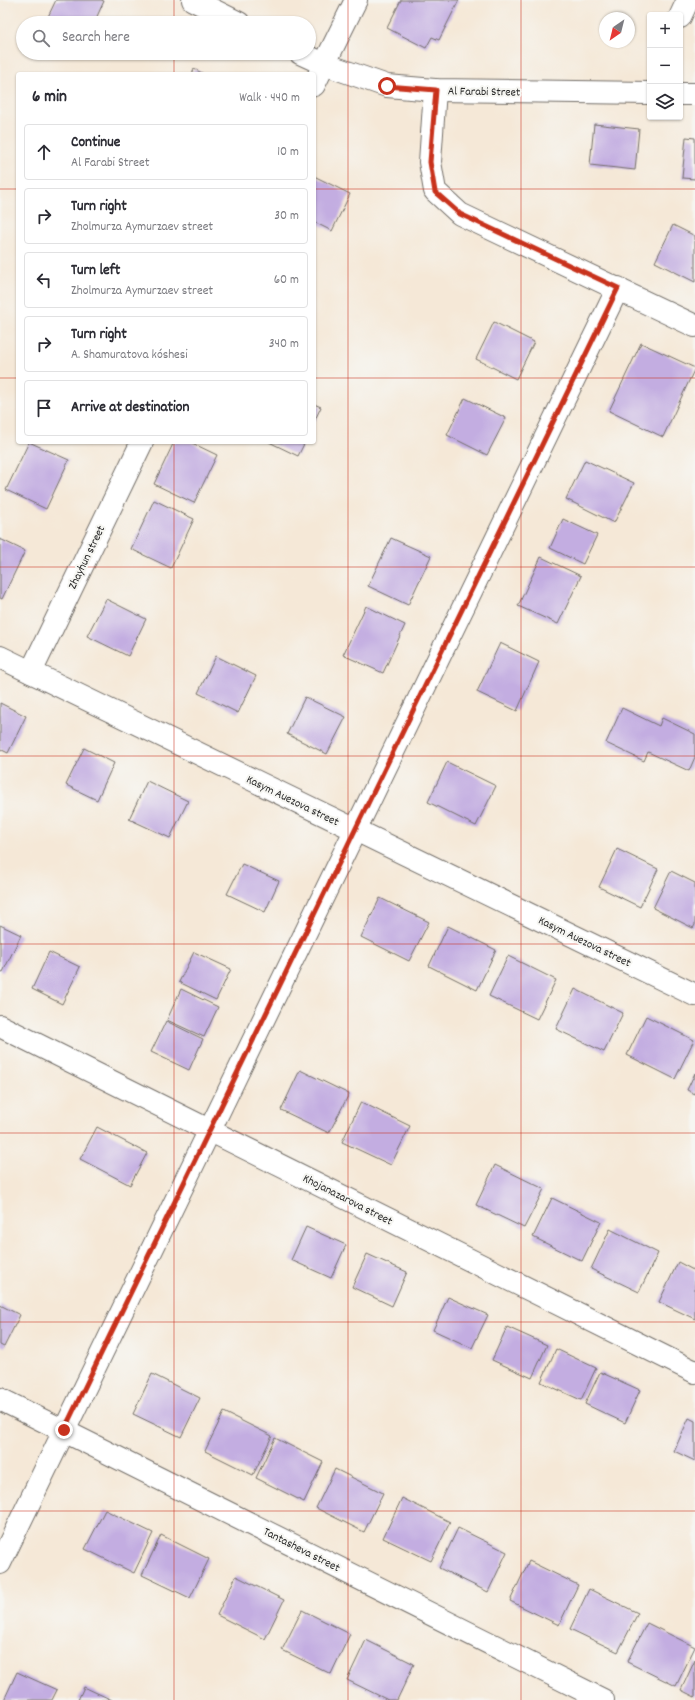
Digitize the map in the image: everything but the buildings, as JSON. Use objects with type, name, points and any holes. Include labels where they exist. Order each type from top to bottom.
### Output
[{"type":"street","points":[[193,0],[225,16]]},
{"type":"street","points":[[316,81],[356,0]]},
{"type":"street","points":[[682,12],[688,0]]},
{"type":"street","name":"Al Farabi Street","points":[[315,60],[387,86],[436,90],[647,89]]},
{"type":"street","points":[[436,90],[430,162],[435,192],[460,214],[695,326]]},
{"type":"street","points":[[683,94],[695,94]]},
{"type":"street","points":[[0,1563],[618,288]]},
{"type":"street","name":"Zhayhun street","points":[[30,672],[141,444]]},
{"type":"street","name":"Kasym Auezova street","points":[[0,658],[695,995]]},
{"type":"street","name":"Khojanazarova street","points":[[0,1026],[695,1372]]},
{"type":"street","name":"Tantasheva street","points":[[0,1399],[603,1700]]},
{"type":"route","points":[[64,1430],[618,288],[460,214],[435,192],[430,162],[436,90],[387,86]]}]
